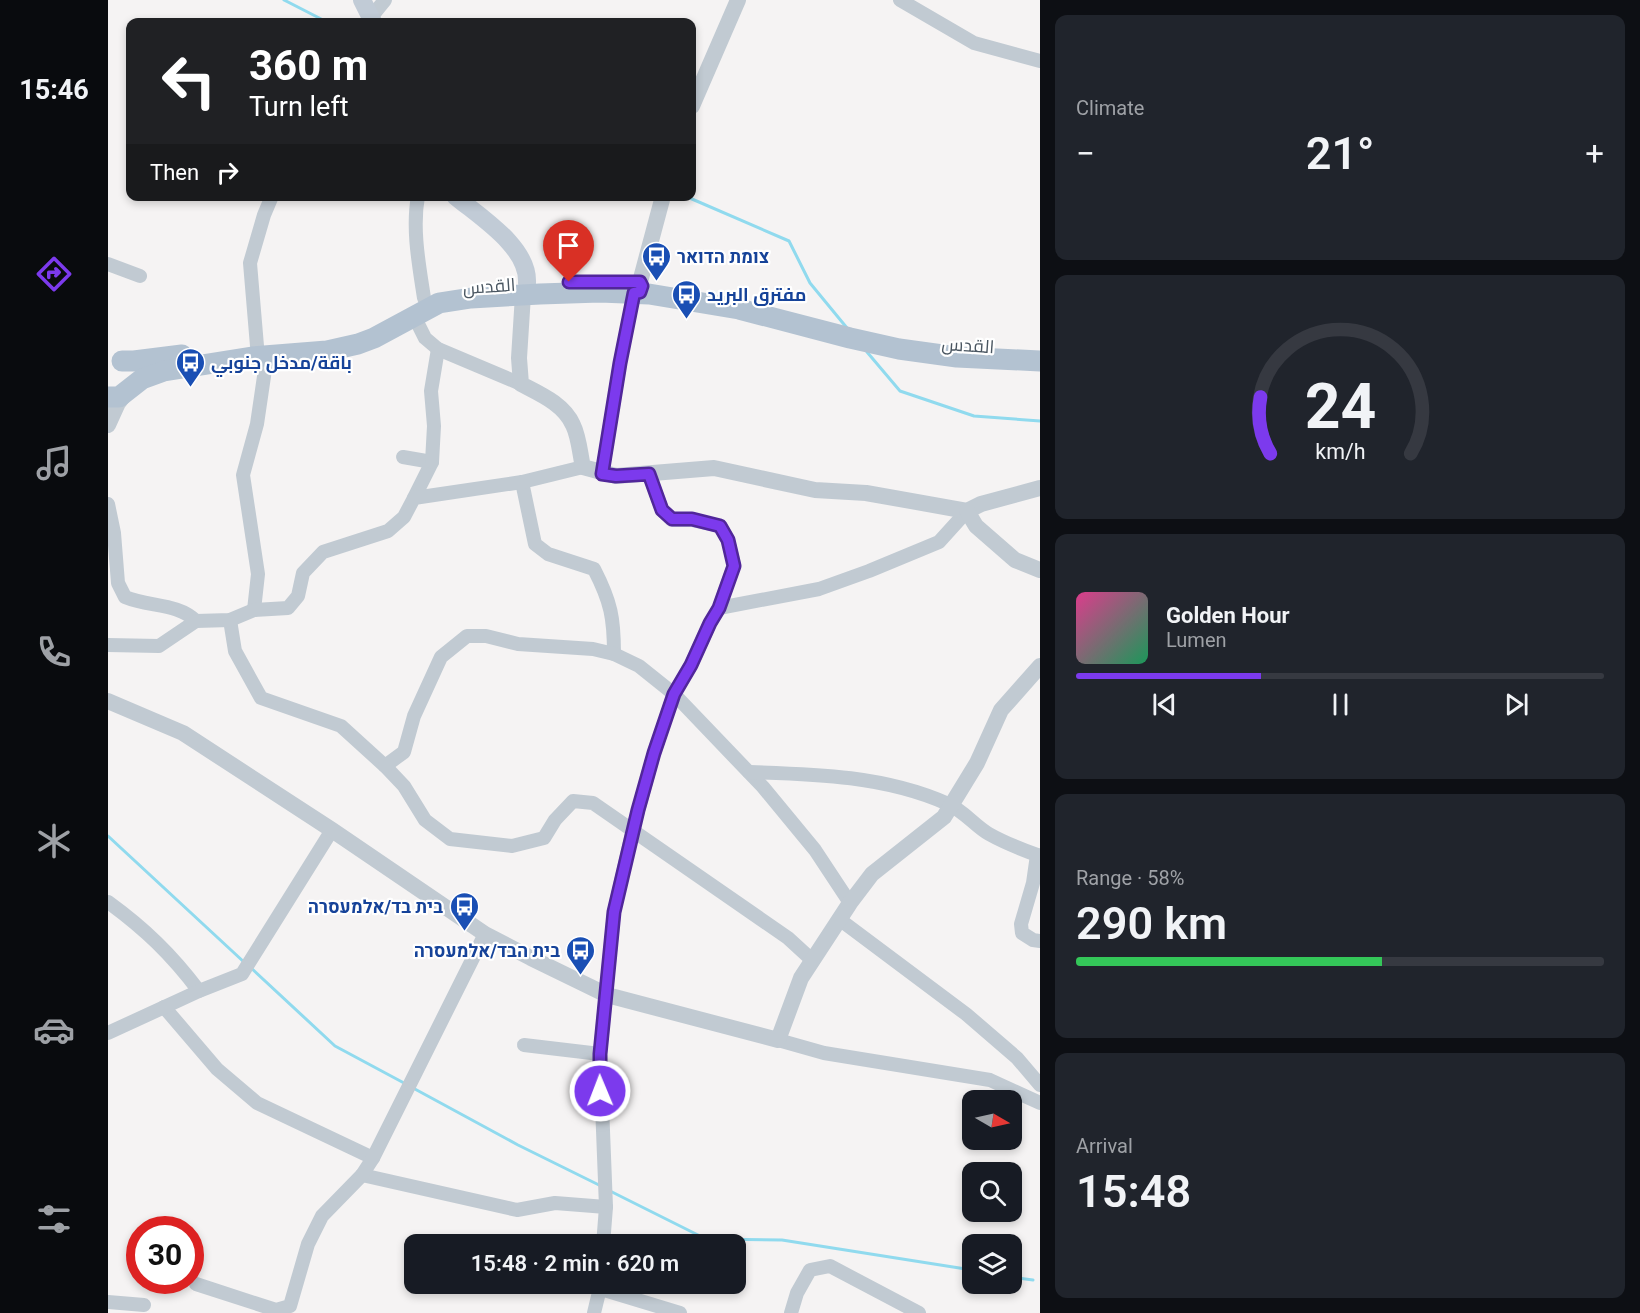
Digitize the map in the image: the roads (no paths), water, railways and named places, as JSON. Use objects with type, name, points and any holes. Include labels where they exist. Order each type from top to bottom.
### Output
[{"type":"main road","points":[[362,0],[372,18]]},
{"type":"main road","points":[[461,201],[521,255],[528,272],[525,289]]},
{"type":"main road","name":"القدس","points":[[121,393],[142,378],[164,371],[339,337],[419,307],[451,289],[723,292],[910,340],[977,346],[1040,348]]},
{"type":"main road","name":"القدس","points":[[637,290],[739,309],[899,349],[957,357],[1040,361]]},
{"type":"main road","name":"القدس","points":[[115,360],[134,361],[262,351]]},
{"type":"main road","points":[[115,360],[132,371],[132,382],[121,393]]},
{"type":"street","points":[[374,18],[386,0]]},
{"type":"street","points":[[696,97],[738,0]]},
{"type":"street","points":[[900,0],[974,43],[1040,61]]},
{"type":"street","points":[[254,610],[258,574],[243,475],[257,424],[262,351],[250,263],[270,201]]},
{"type":"street","points":[[417,201],[415,211],[419,307],[425,338],[438,349],[521,384],[555,402],[573,425],[583,467]]},
{"type":"street","points":[[602,474],[620,363],[662,201]]},
{"type":"street","points":[[108,264],[140,276]]},
{"type":"street","points":[[521,384],[519,358],[525,289]]},
{"type":"street","points":[[108,645],[159,646],[196,621],[230,620],[254,610],[288,608],[297,596],[303,573],[323,552],[387,531],[404,517],[432,462],[434,426],[431,391],[438,349]]},
{"type":"street","points":[[108,425],[121,393]]},
{"type":"street","points":[[403,457],[432,462]]},
{"type":"street","points":[[414,498],[522,483],[583,467],[616,476],[714,468],[816,490],[866,493],[967,511],[976,526],[1015,560],[1040,570]]},
{"type":"street","points":[[604,1234],[606,1207],[600,1054],[614,912],[633,829],[654,753],[674,694],[719,608],[734,566],[728,540],[720,526],[692,519],[672,519],[662,510],[649,474]]},
{"type":"street","points":[[522,483],[535,544],[548,554],[594,569],[607,594],[614,620],[614,654]]},
{"type":"street","points":[[719,608],[819,589],[869,572],[939,542],[967,511],[981,504],[1040,488]]},
{"type":"street","points":[[108,504],[114,533],[118,583],[125,597],[140,603],[170,607],[189,614],[196,621]]},
{"type":"street","points":[[230,620],[235,651],[261,698],[341,726],[404,786],[425,820],[450,839],[512,846],[544,838],[555,820],[573,801],[593,803],[788,938],[812,960]]},
{"type":"street","points":[[385,766],[404,752],[414,716],[441,657],[467,636],[486,636],[518,644],[593,649],[614,654],[639,666],[674,694],[748,772],[815,850],[850,903]]},
{"type":"street","points":[[778,1040],[801,978],[850,903],[872,874],[944,817],[977,763],[1001,710],[1040,666]]},
{"type":"street","points":[[108,701],[183,734],[332,830],[485,934],[607,995],[824,1053],[990,1080],[1040,1103]]},
{"type":"street","points":[[748,772],[813,774],[878,782],[921,793],[951,805],[988,833],[1038,856],[1021,924],[1022,933],[1033,940],[1040,941]]},
{"type":"street","points":[[108,1034],[199,991],[242,974],[332,830]]},
{"type":"street","points":[[108,902],[139,924],[176,961],[199,991]]},
{"type":"street","points":[[839,919],[966,1014],[1017,1058],[1040,1085]]},
{"type":"street","points":[[204,1287],[276,1310],[290,1306],[308,1244],[322,1216],[362,1175],[373,1158],[485,934]]},
{"type":"street","points":[[164,1007],[218,1069],[257,1103],[373,1158]]},
{"type":"street","points":[[524,1045],[600,1054]]},
{"type":"street","points":[[362,1175],[517,1210],[555,1203],[606,1207]]},
{"type":"street","points":[[791,1313],[797,1293],[810,1270],[830,1266],[919,1313]]},
{"type":"street","points":[[594,1313],[599,1294]]},
{"type":"street","points":[[617,1294],[650,1309],[680,1313]]},
{"type":"street","points":[[108,1302],[144,1305]]},
{"type":"waterway","points":[[284,0],[319,18]]},
{"type":"waterway","points":[[696,201],[789,241],[810,283],[847,328]]},
{"type":"waterway","points":[[867,352],[900,391],[974,416],[1040,421]]},
{"type":"waterway","points":[[108,836],[245,963]]},
{"type":"waterway","points":[[250,967],[335,1046],[404,1083]]},
{"type":"waterway","points":[[413,1088],[518,1145],[601,1186]]},
{"type":"waterway","points":[[610,1191],[706,1239],[782,1240],[962,1268]]},
{"type":"waterway","points":[[1022,1278],[1033,1280]]},
{"type":"place","name":"צומת הדואר","points":[[656,282]]},
{"type":"place","name":"مفترق البريد","points":[[686,320]]},
{"type":"place","name":"باقة/مدخل جنوبي","points":[[190,388]]},
{"type":"place","name":"בית בד/אלמעסרה","points":[[464,932]]},
{"type":"place","name":"בית הבד/אלמעסרה","points":[[581,976]]}]
